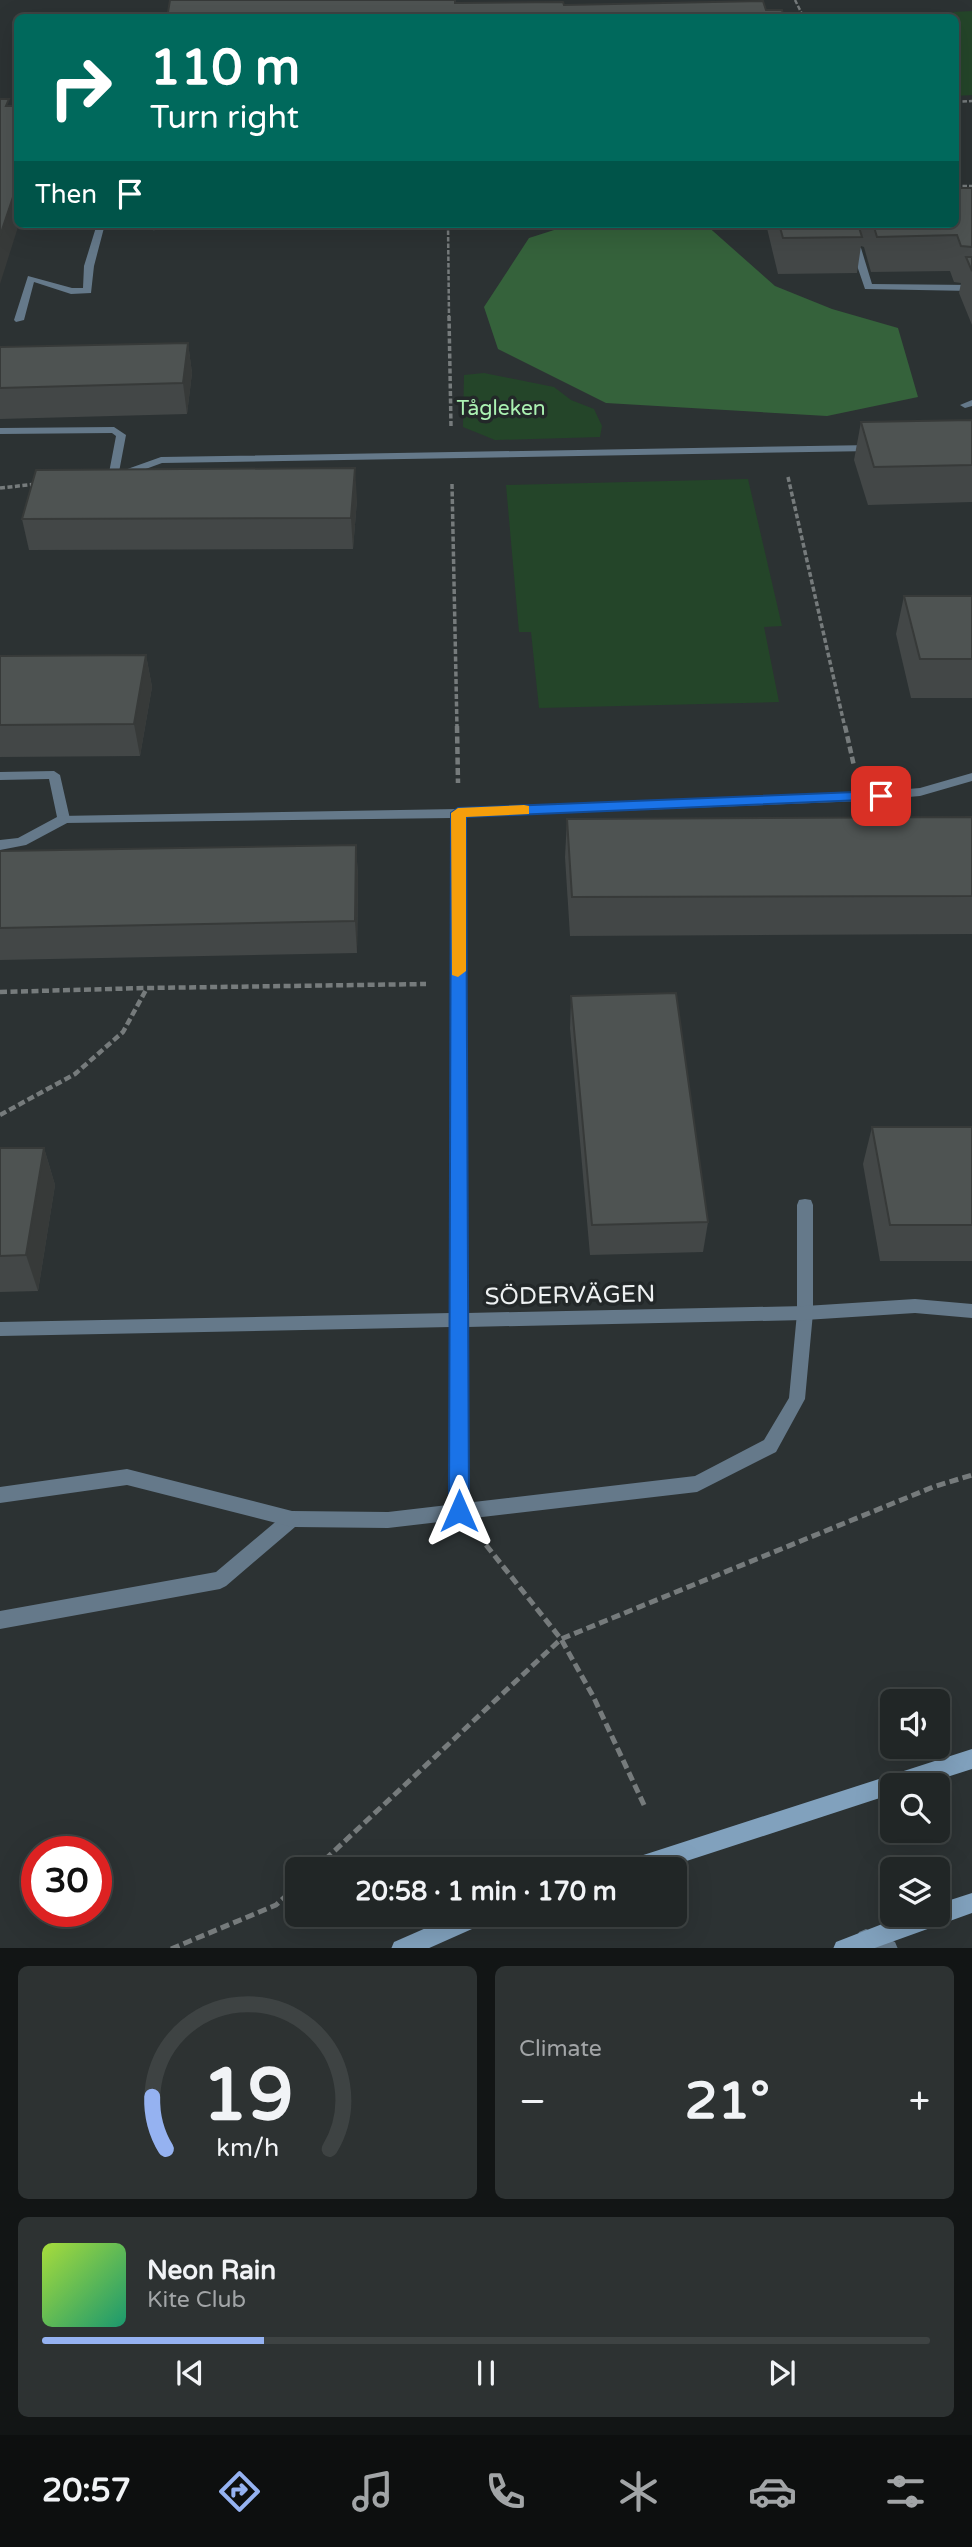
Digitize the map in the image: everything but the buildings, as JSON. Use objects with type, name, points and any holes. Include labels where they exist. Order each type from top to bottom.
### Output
[{"type":"main road","points":[[668,1857],[972,1759]]},
{"type":"main road","points":[[950,1910],[972,1903]]},
{"type":"main road","points":[[401,1948],[452,1927]]},
{"type":"main road","points":[[843,1948],[901,1927]]},
{"type":"street","points":[[19,320],[31,278],[71,291],[88,290],[89,266],[101,228]]},
{"type":"street","points":[[856,248],[868,287],[972,288]]},
{"type":"street","points":[[0,431],[114,430],[121,435],[113,478],[161,460],[879,448]]},
{"type":"street","points":[[0,776],[54,775],[64,819]]},
{"type":"street","points":[[0,845],[21,842],[64,819],[458,813],[861,797],[920,792],[972,777]]},
{"type":"street","points":[[458,813],[459,1511]]},
{"type":"street","points":[[0,1495],[127,1477],[292,1519],[388,1520],[696,1484],[770,1446],[797,1398],[805,1313],[805,1205]]},
{"type":"street","name":"SÖDERVÄGEN","points":[[0,1329],[460,1322],[805,1313],[915,1306],[972,1311]]},
{"type":"street","points":[[0,1620],[220,1580],[292,1519]]},
{"type":"street","points":[[866,1939],[888,1948]]},
{"type":"path","points":[[448,228],[458,813]]},
{"type":"path","points":[[782,451],[861,797]]},
{"type":"path","points":[[0,488],[50,483]]},
{"type":"path","points":[[0,992],[458,984]]},
{"type":"path","points":[[0,1115],[75,1074],[123,1032],[147,988]]},
{"type":"path","points":[[328,1857],[561,1639],[933,1487],[972,1475]]},
{"type":"path","points":[[459,1511],[561,1639],[593,1696],[645,1807]]},
{"type":"path","points":[[170,1948],[276,1905],[285,1897]]},
{"type":"green space","points":[[972,11],[972,95],[959,96],[959,14],[953,12]]},
{"type":"green space","points":[[560,228],[710,228],[775,286],[832,309],[898,328],[918,397],[827,416],[606,403],[498,349],[484,307],[529,238]]},
{"type":"green space","name":"Tågleken","points":[[484,373],[554,387],[571,400],[594,409],[602,426],[600,437],[495,440],[463,427],[464,375]]},
{"type":"green space","points":[[748,479],[782,626],[764,627],[779,702],[539,708],[531,632],[519,632],[506,485]]},
{"type":"slow traffic","points":[[458,971],[458,813],[524,810]]},
{"type":"route","points":[[459,1511],[458,813],[881,796]]}]
